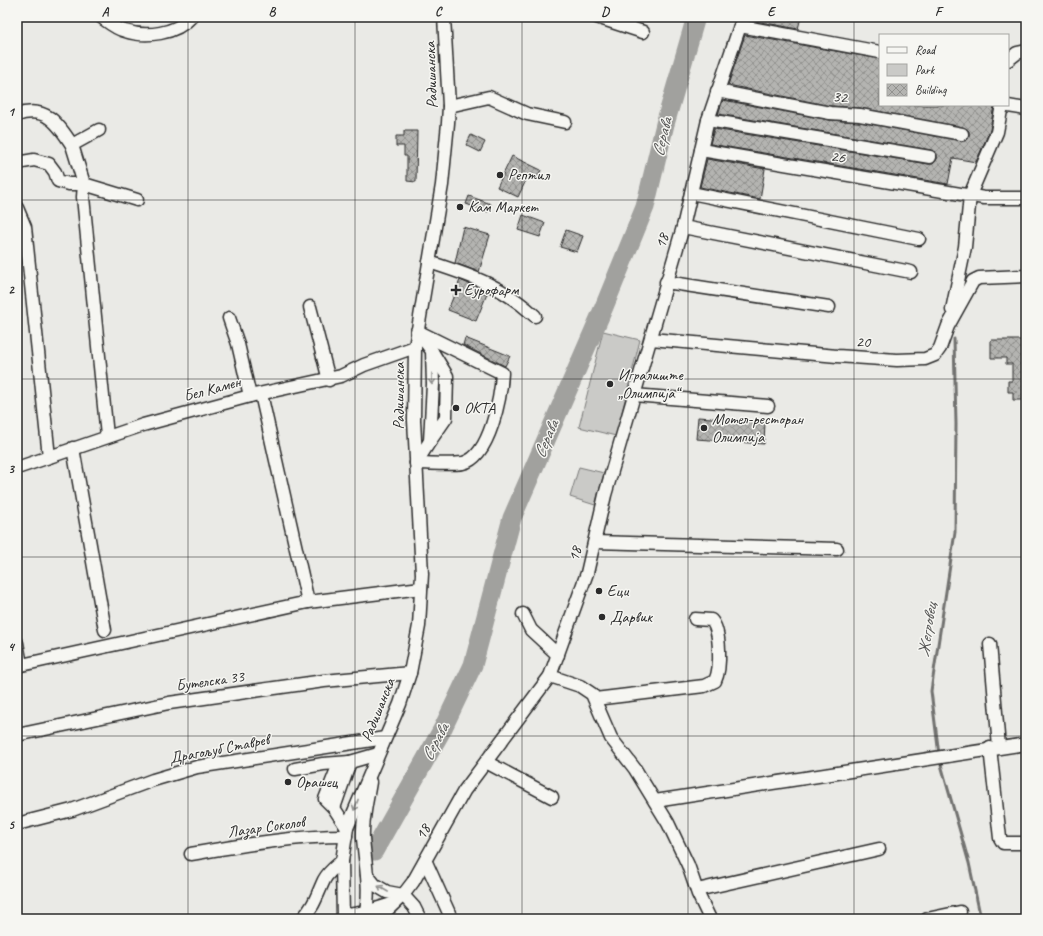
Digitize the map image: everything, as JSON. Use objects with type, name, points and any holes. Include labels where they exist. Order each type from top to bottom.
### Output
[{"type":"street","points":[[101,17],[125,31],[146,35],[179,27],[191,17]]},
{"type":"street","name":"Радишанска","points":[[342,918],[342,861],[346,837],[358,799],[373,769],[400,704],[410,673],[419,626],[421,588],[414,420],[415,347],[442,185],[449,106],[444,17]]},
{"type":"street","points":[[596,17],[643,32]]},
{"type":"street","points":[[742,22],[879,52]]},
{"type":"street","name":"18","points":[[378,919],[399,899],[426,862],[464,791],[550,676],[579,597],[595,542],[616,447],[634,395],[683,227],[708,120],[742,22]]},
{"type":"street","name":"32","points":[[717,91],[830,112],[860,115],[961,133]]},
{"type":"street","points":[[449,106],[489,97],[527,114],[565,122]]},
{"type":"street","points":[[948,326],[965,247],[970,195],[997,132],[1002,106]]},
{"type":"street","points":[[1008,106],[1026,109]]},
{"type":"street","points":[[17,115],[28,111],[40,113],[53,119],[72,145],[84,184],[83,197],[107,436]]},
{"type":"street","points":[[708,120],[930,157]]},
{"type":"street","points":[[72,145],[99,130]]},
{"type":"street","name":"26","points":[[701,150],[984,198],[1026,198]]},
{"type":"street","points":[[17,163],[34,160],[49,164],[55,172],[58,181],[69,184],[84,184],[137,200]]},
{"type":"street","points":[[691,193],[919,239]]},
{"type":"street","points":[[17,208],[25,227],[49,456]]},
{"type":"street","points":[[683,227],[911,272]]},
{"type":"street","points":[[429,262],[493,285],[516,299],[535,316]]},
{"type":"street","name":"20","points":[[651,339],[837,356],[919,360],[925,359],[935,355],[940,348],[948,326],[973,281],[979,278],[1026,276]]},
{"type":"street","points":[[666,282],[829,307]]},
{"type":"street","points":[[310,307],[329,380]]},
{"type":"street","points":[[229,318],[256,395],[308,602]]},
{"type":"street","points":[[416,463],[430,440],[432,352],[417,331]]},
{"type":"street","points":[[416,463],[464,463],[481,450],[494,420],[501,391],[502,373],[417,331]]},
{"type":"street","name":"Бел Камен","points":[[17,468],[107,436],[256,395],[329,380],[415,347]]},
{"type":"street","points":[[634,395],[768,406]]},
{"type":"street","points":[[73,448],[105,630]]},
{"type":"street","points":[[595,542],[837,549]]},
{"type":"street","points":[[17,643],[19,665],[308,602],[421,588]]},
{"type":"street","points":[[523,614],[531,630],[558,655]]},
{"type":"street","points":[[595,699],[704,686],[716,681],[719,673],[717,630],[711,620],[695,619]]},
{"type":"street","points":[[990,644],[994,748],[1000,838],[1003,843],[1009,845],[1026,843]]},
{"type":"street","name":"Бутелска 33","points":[[17,735],[169,703],[324,680],[410,673]]},
{"type":"street","points":[[550,676],[580,686],[592,694],[610,738],[634,769],[668,823],[688,865],[710,919]]},
{"type":"street","name":"Драгољуб Ставрев","points":[[17,824],[72,810],[153,780],[197,767],[385,738]]},
{"type":"street","points":[[655,801],[1026,744]]},
{"type":"street","points":[[346,837],[334,808],[325,799],[338,768],[350,762],[378,754]]},
{"type":"street","points":[[295,769],[323,764],[350,762]]},
{"type":"street","points":[[486,762],[552,797]]},
{"type":"street","name":"Радишанска","points":[[365,916],[368,896],[364,819],[373,769]]},
{"type":"street","name":"Лазар Соколов","points":[[191,854],[275,840],[318,836],[346,837],[365,853]]},
{"type":"street","points":[[697,890],[878,849]]},
{"type":"street","points":[[302,919],[313,906],[328,875],[342,861]]},
{"type":"street","points":[[426,862],[449,913]]},
{"type":"street","points":[[367,875],[375,885],[414,906],[420,919]]},
{"type":"street","points":[[342,918],[365,916],[399,899]]},
{"type":"street","points":[[927,919],[960,912]]},
{"type":"green space","name":"Игралиште „Олимпија“","points":[[603,331],[640,340],[616,436],[579,427]]},
{"type":"green space","points":[[579,467],[604,473],[595,505],[570,497]]},
{"type":"building","points":[[750,17],[801,17],[798,29],[750,20]]},
{"type":"building","points":[[745,35],[879,59],[879,106],[994,106],[990,130],[976,162],[953,158],[948,184],[710,144],[714,129],[929,164],[933,164],[937,159],[937,154],[931,150],[718,114],[723,100],[829,120],[859,122],[961,141],[965,141],[969,136],[969,131],[963,127],[861,108],[831,106],[728,85]]},
{"type":"building","points":[[404,131],[417,131],[416,182],[407,181],[407,156],[404,156],[404,146],[396,146],[396,136],[404,136]]},
{"type":"building","points":[[471,135],[485,142],[480,152],[466,145]]},
{"type":"building","points":[[512,156],[541,170],[537,179],[529,174],[518,197],[497,187]]},
{"type":"building","points":[[707,159],[765,169],[760,199],[700,187]]},
{"type":"building","points":[[469,196],[491,204],[488,212],[466,204]]},
{"type":"building","points":[[523,215],[545,223],[540,237],[518,230]]},
{"type":"building","points":[[463,227],[490,235],[479,272],[455,263]]},
{"type":"building","points":[[566,230],[583,236],[577,252],[560,247]]},
{"type":"building","points":[[460,280],[474,286],[473,289],[487,294],[476,321],[448,310]]},
{"type":"building","points":[[465,338],[510,356],[505,366],[463,345]]},
{"type":"building","points":[[991,340],[1026,340],[1026,400],[1013,400],[1013,392],[1008,392],[1008,381],[1012,381],[1012,364],[1006,364],[1006,358],[991,358]]},
{"type":"building","points":[[698,417],[765,422],[764,444],[696,439]]},
{"type":"waterway","name":"Серава","points":[[374,851],[442,730],[473,665],[512,518],[604,307],[645,207],[665,124],[696,17]]},
{"type":"waterway","name":"Жегровец","points":[[939,755],[931,691],[955,532],[956,424],[954,339]]},
{"type":"waterway","name":"Жегровец","points":[[940,761],[969,863],[981,919]]},
{"type":"place","name":"Рептил","points":[[500,175]]},
{"type":"place","name":"Кам Маркет","points":[[460,207]]},
{"type":"place","name":"Еурофарм","points":[[456,290]]},
{"type":"place","name":"Игралиште „Олимпија“","points":[[610,384]]},
{"type":"place","name":"ОКТА","points":[[456,408]]},
{"type":"place","name":"Мотел-ресторан Олимпија","points":[[704,428]]},
{"type":"place","name":"Еци","points":[[599,591]]},
{"type":"place","name":"Дарвик","points":[[602,617]]},
{"type":"place","name":"Орашец","points":[[288,782]]}]
